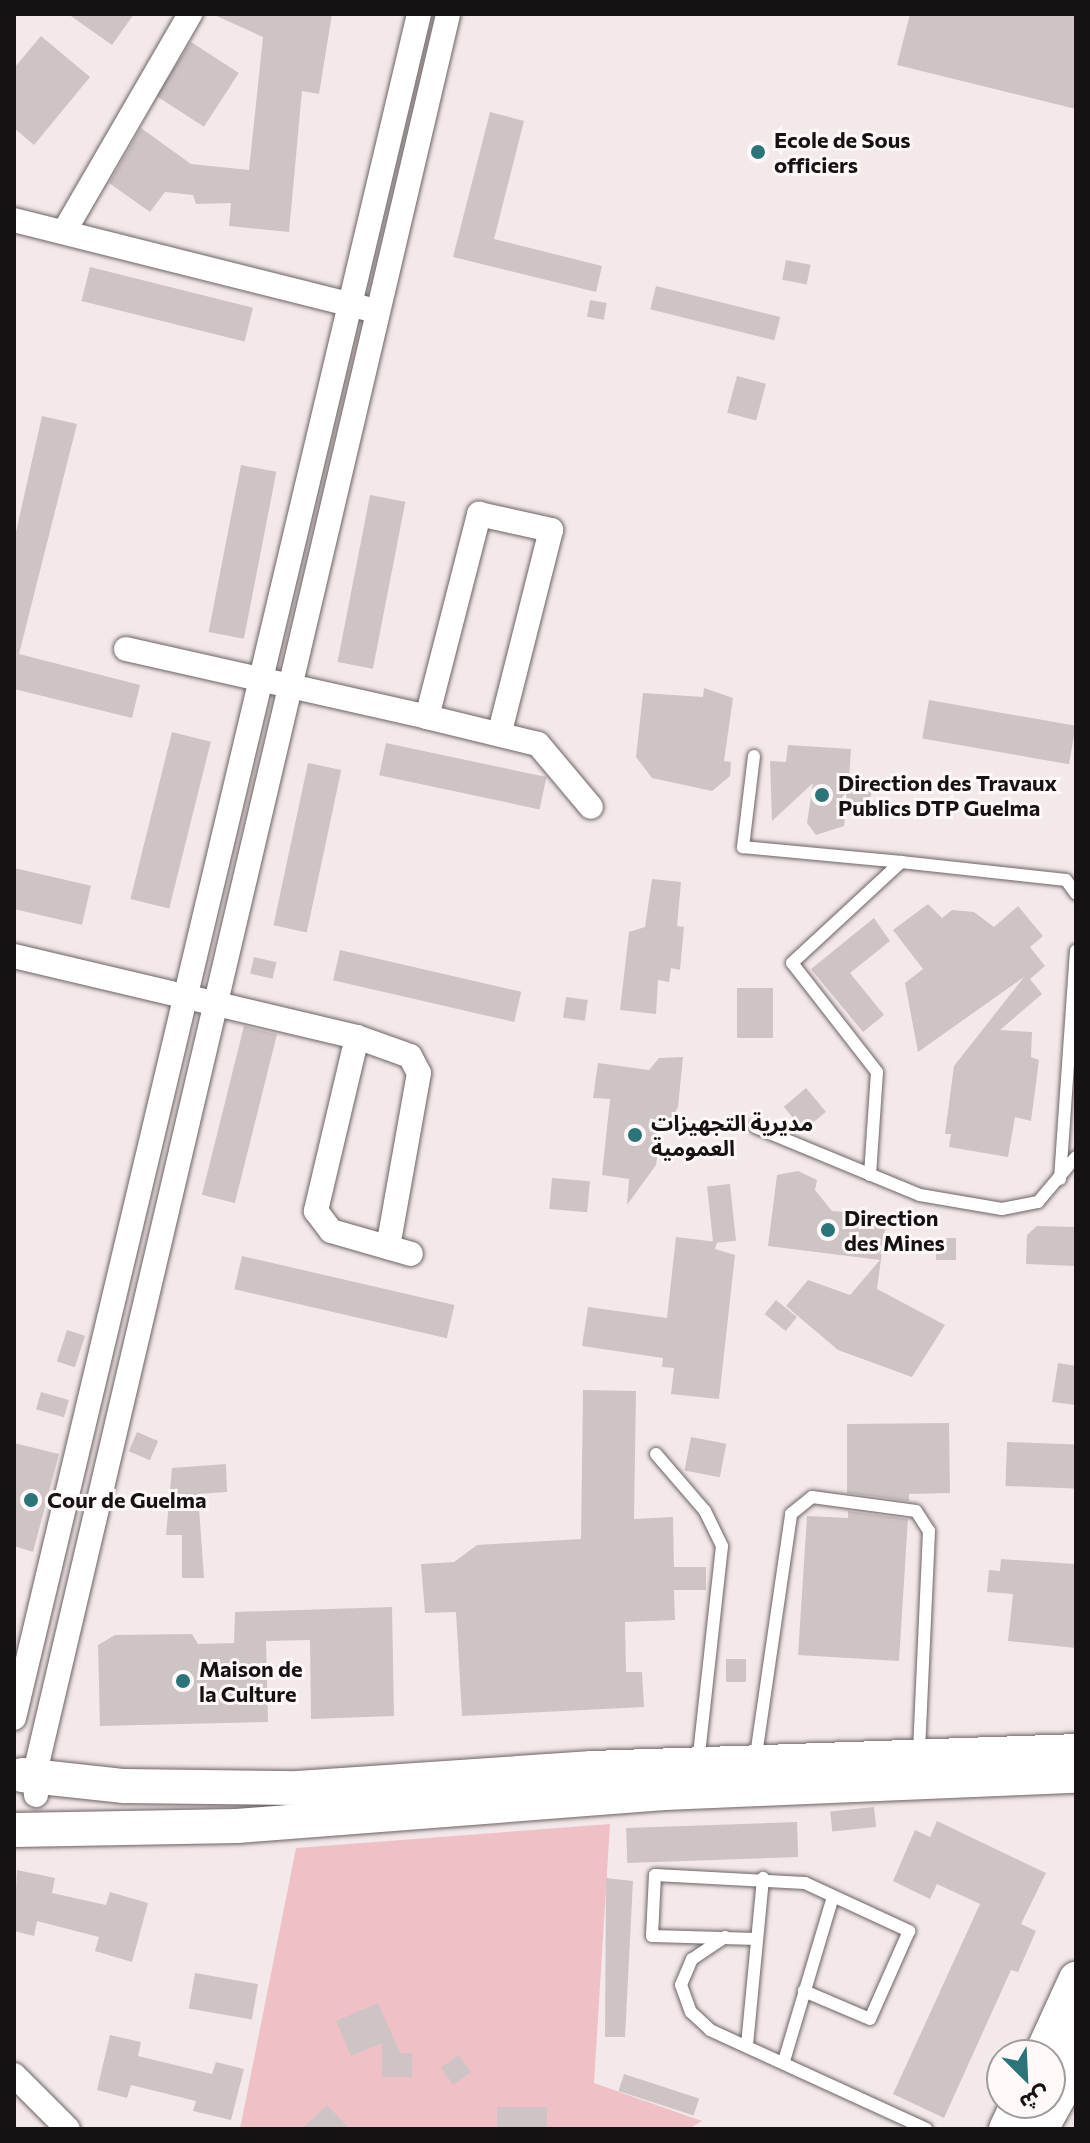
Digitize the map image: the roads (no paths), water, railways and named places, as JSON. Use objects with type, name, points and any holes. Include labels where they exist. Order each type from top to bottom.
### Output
[{"type":"street","points":[[65,230],[190,14]]},
{"type":"street","points":[[14,1718],[263,683],[419,14]]},
{"type":"street","points":[[23,1808],[383,312],[448,14]]},
{"type":"street","points":[[14,220],[65,230],[383,312]]},
{"type":"street","points":[[427,717],[479,514],[551,530],[500,732]]},
{"type":"street","points":[[126,649],[290,691],[500,732],[558,759],[591,807]]},
{"type":"street","points":[[14,956],[217,1001],[357,1037],[410,1056],[419,1073],[399,1250],[331,1231],[316,1211],[357,1037]]},
{"type":"street","points":[[23,1808],[298,1788],[698,1766],[919,1761],[1076,1751]]},
{"type":"street","points":[[23,1808],[237,1826],[664,1793],[1076,1776]]},
{"type":"street","points":[[1048,2039],[1076,1979]]},
{"type":"street","points":[[1066,2045],[1076,2025]]},
{"type":"street","points":[[1039,2123],[1076,2066]]},
{"type":"street","points":[[14,2075],[68,2129]]},
{"type":"lane","points":[[754,756],[743,847],[1066,880],[1076,894]]},
{"type":"lane","points":[[870,1175],[877,1072],[792,963],[901,862]]},
{"type":"lane","points":[[1060,1182],[1076,951]]},
{"type":"lane","points":[[755,1127],[920,1195],[1002,1209],[1038,1202],[1060,1182],[1076,1157]]},
{"type":"lane","points":[[656,1454],[705,1511],[722,1546],[698,1766]]},
{"type":"lane","points":[[755,1765],[791,1514],[812,1497],[916,1511],[929,1531],[919,1761]]},
{"type":"lane","points":[[757,1939],[652,1936],[655,1875],[763,1878],[805,1883],[909,1931],[870,2019],[804,1991]]},
{"type":"lane","points":[[747,2045],[763,1878]]},
{"type":"lane","points":[[784,2061],[833,1897]]},
{"type":"lane","points":[[725,1937],[692,1959],[681,1985],[691,2012],[710,2030],[784,2061],[926,2129]]},
{"type":"place","name":"Ecole de Sous officiers","points":[[758,152]]},
{"type":"place","name":"Direction des Travaux Publics DTP Guelma","points":[[822,795]]},
{"type":"place","name":"مديرية التجهيزات العمومية","points":[[635,1135]]},
{"type":"place","name":"Direction des Mines","points":[[828,1230]]},
{"type":"place","name":"Cour de Guelma","points":[[31,1500]]},
{"type":"place","name":"Maison de la Culture","points":[[183,1681]]}]
